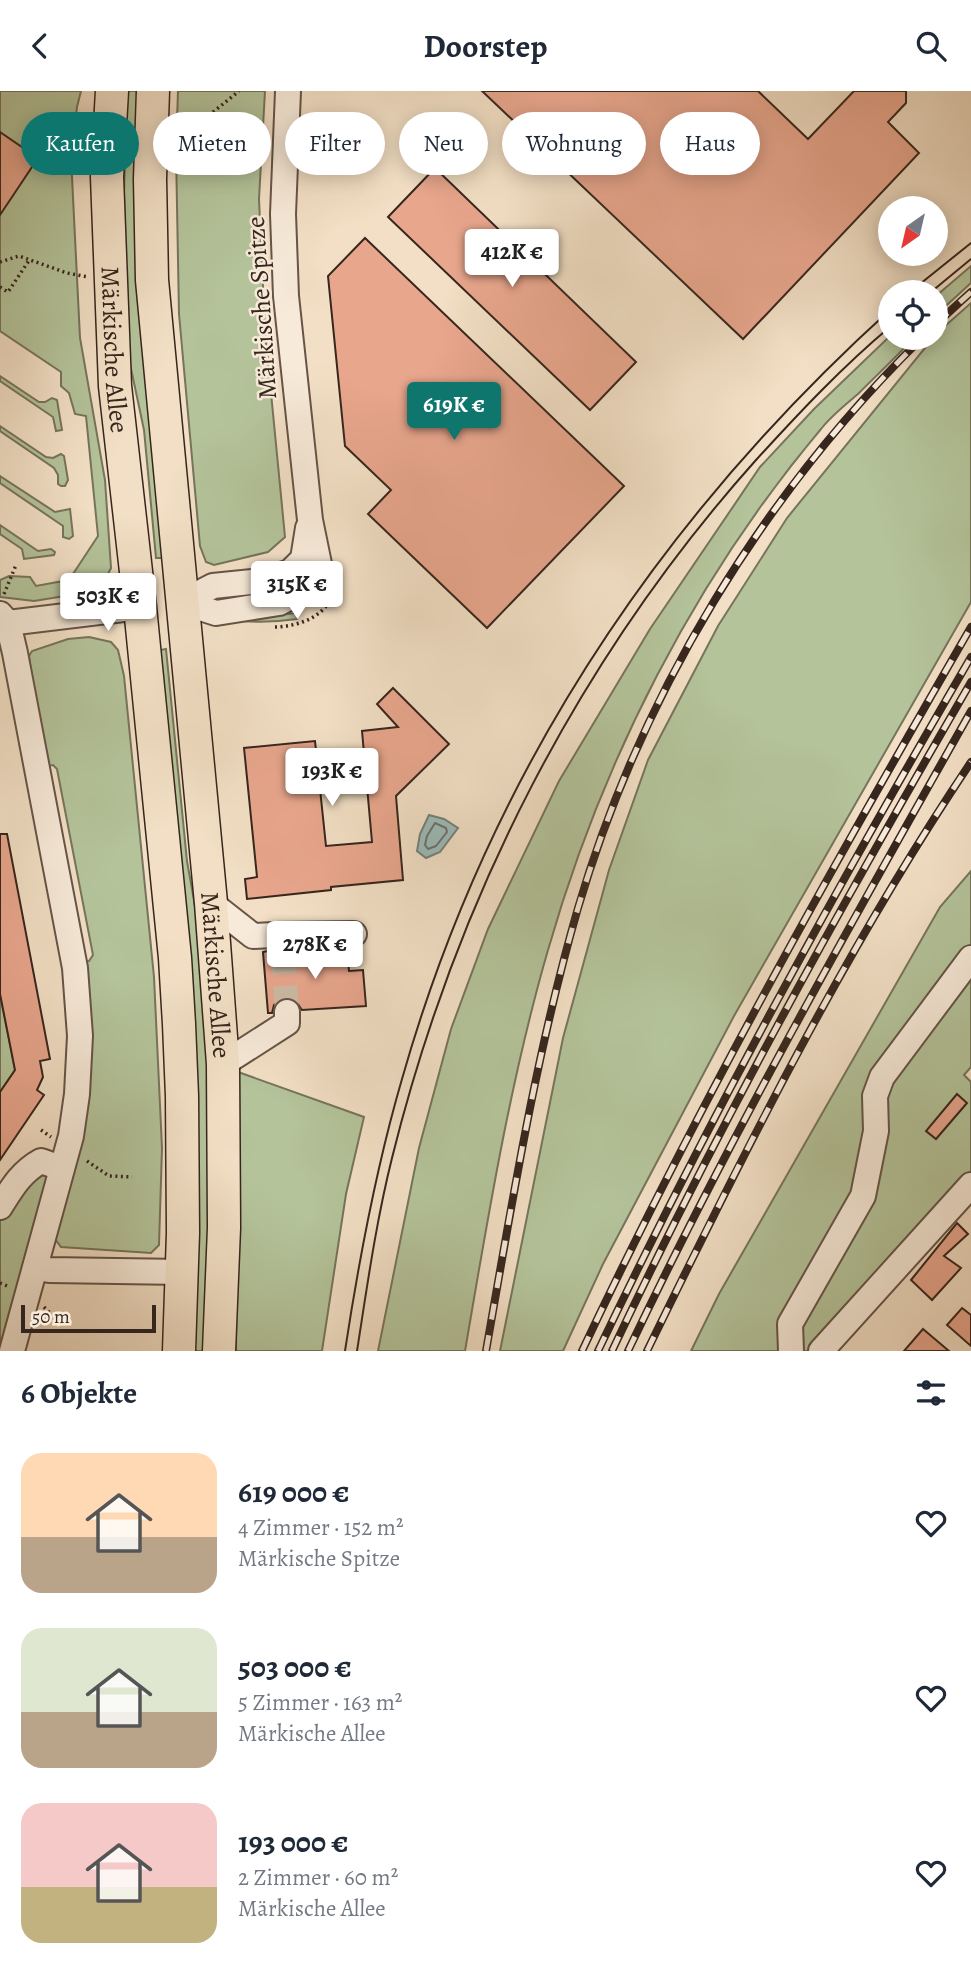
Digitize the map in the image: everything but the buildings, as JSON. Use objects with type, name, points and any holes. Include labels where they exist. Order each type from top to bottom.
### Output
[{"type":"main road","name":"Märkische Allee","points":[[112,91],[107,177],[115,386],[174,945],[183,1096],[183,1272],[179,1351]]},
{"type":"main road","name":"Märkische Allee","points":[[153,91],[150,180],[152,281],[211,903],[223,1064],[224,1228],[219,1351]]},
{"type":"main road","points":[[140,607],[182,602]]},
{"type":"street","name":"Märkische Spitze","points":[[182,602],[216,613],[279,603],[302,591],[313,580],[319,564],[310,520],[286,296],[283,214],[288,91]]},
{"type":"street","points":[[12,1351],[71,1136],[77,1094],[79,1004],[75,968],[3,612],[140,607]]},
{"type":"street","points":[[211,903],[253,936],[279,943],[354,934]]},
{"type":"street","points":[[791,1351],[790,1324],[863,1196],[876,1131],[874,1096],[882,1077],[971,958]]},
{"type":"street","points":[[223,1064],[287,1023],[287,1012]]},
{"type":"street","points":[[0,1207],[28,1168],[41,1161],[61,1168]]},
{"type":"street","points":[[821,1351],[971,1185]]},
{"type":"street","points":[[36,1268],[183,1272]]},
{"type":"path","points":[[215,112],[239,91]]},
{"type":"path","points":[[0,262],[19,255],[67,273],[90,277]]},
{"type":"path","points":[[0,287],[8,292],[30,259]]},
{"type":"path","points":[[3,612],[16,565]]},
{"type":"green space","points":[[0,91],[81,91],[76,112],[21,112],[21,175],[72,175],[80,338],[105,480],[111,568],[104,582],[90,592],[34,601],[0,597],[0,580],[9,576],[30,577],[36,586],[71,577],[98,536],[86,416],[75,414],[69,393],[61,386],[61,372],[0,331]]},
{"type":"green space","points":[[127,91],[139,91],[163,558],[156,558],[144,430],[130,364],[125,175],[139,175],[139,112],[126,112]]},
{"type":"green space","points":[[178,91],[265,91],[264,112],[177,112]]},
{"type":"green space","points":[[176,175],[260,175],[265,331],[285,537],[268,552],[214,565],[206,562],[200,546],[179,314]]},
{"type":"green space","points":[[971,266],[971,283],[948,304],[948,286]]},
{"type":"green space","points":[[971,303],[971,602],[734,1016],[603,1264],[563,1351],[500,1351],[563,1038],[609,870],[648,760],[718,626],[787,518],[923,350],[948,350],[948,323]]},
{"type":"green space","points":[[878,347],[878,350],[902,350],[825,424],[775,487],[693,610],[657,675],[625,742],[570,880],[534,999],[501,1149],[465,1351],[378,1351],[419,1148],[451,1029],[488,929],[559,781],[650,629],[760,467],[814,409]]},
{"type":"green space","points":[[0,376],[39,402],[52,398],[57,400],[62,430],[56,431],[53,417],[0,381]]},
{"type":"green space","points":[[0,426],[46,457],[53,458],[61,454],[64,456],[68,480],[65,486],[58,484],[58,475],[54,468],[0,431]]},
{"type":"green space","points":[[0,476],[55,512],[70,509],[73,536],[69,539],[63,537],[63,526],[0,483]]},
{"type":"green space","points":[[0,525],[38,551],[51,549],[55,552],[54,555],[24,559],[22,549],[0,534]]},
{"type":"green space","points":[[296,613],[297,619],[289,620],[234,620]]},
{"type":"green space","points":[[89,637],[111,642],[118,650],[124,676],[154,977],[162,1148],[159,1245],[151,1253],[61,1247],[52,1235],[80,962],[89,961],[93,955],[57,769],[53,765],[43,767],[29,656],[32,651],[68,639]]},
{"type":"green space","points":[[166,649],[187,861],[196,912],[208,1061],[210,1247],[204,1351],[193,1351],[155,651]]},
{"type":"green space","points":[[971,871],[971,1067],[964,1075],[971,1082],[971,1175],[812,1351],[691,1351],[719,1294],[940,907]]},
{"type":"green space","points":[[0,994],[15,1070],[0,1092]]},
{"type":"green space","points":[[238,1072],[364,1117],[346,1194],[322,1351],[236,1351]]},
{"type":"green space","points":[[31,1172],[44,1172],[49,1178],[5,1351],[0,1351],[0,1218]]},
{"type":"water","points":[[429,815],[444,819],[458,828],[440,852],[426,858],[417,851],[420,834]]},
{"type":"tunnel","points":[[283,950],[287,1012]]},
{"type":"tram line","points":[[925,280],[971,243]]},
{"type":"tram line","points":[[946,280],[971,259]]},
{"type":"tram line","points":[[345,1351],[369,1214],[402,1079],[438,968],[482,861],[533,758],[591,659],[657,565],[728,476],[807,390],[878,322]]},
{"type":"tram line","points":[[357,1351],[386,1182],[419,1062],[451,968],[488,876],[531,787],[579,700],[633,617],[692,537],[788,425],[878,338]]},
{"type":"railway","points":[[948,313],[971,292]]},
{"type":"railway","points":[[486,1351],[526,1128],[563,963],[604,828],[636,751],[673,675],[714,601],[760,530],[810,463],[864,399],[911,350]]},
{"type":"railway","points":[[582,1351],[720,1075],[971,627]]},
{"type":"railway","points":[[598,1351],[685,1175],[777,1000],[971,657]]},
{"type":"railway","points":[[612,1351],[653,1265],[784,1013],[971,682]]},
{"type":"railway","points":[[628,1351],[751,1108],[971,711]]},
{"type":"railway","points":[[647,1351],[721,1200],[839,977],[925,832],[971,762]]}]
